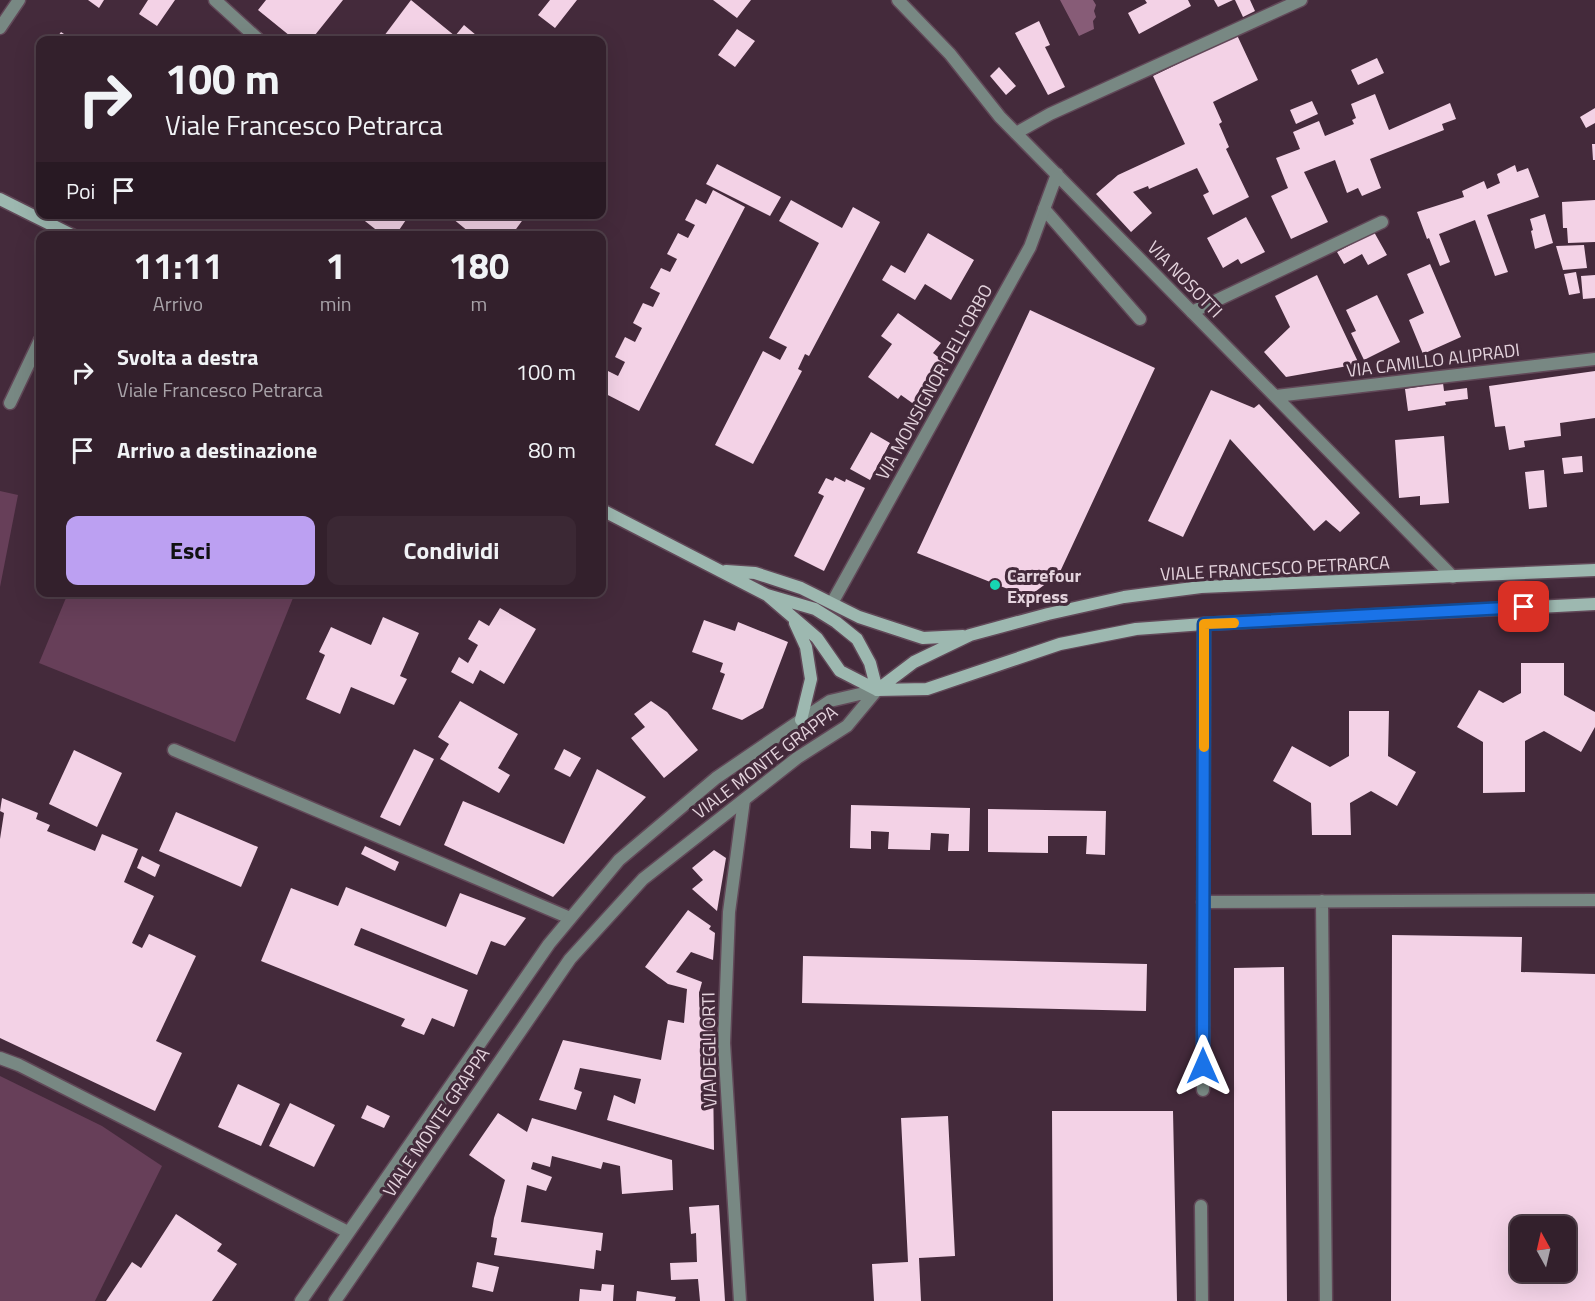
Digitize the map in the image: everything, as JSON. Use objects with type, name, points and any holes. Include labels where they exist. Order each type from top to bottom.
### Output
[{"type":"main road","points":[[0,199],[36,217]]},
{"type":"main road","points":[[40,219],[64,231]]},
{"type":"main road","points":[[606,512],[768,595],[815,609],[836,622],[857,639],[870,663],[877,690]]},
{"type":"main road","points":[[720,570],[755,573],[801,588],[860,617],[923,638],[970,635]]},
{"type":"main road","name":"VIALE FRANCESCO PETRARCA","points":[[877,690],[914,662],[970,635],[1124,597],[1201,587],[1595,570]]},
{"type":"main road","points":[[768,595],[817,639],[840,671],[877,690],[927,689],[1060,644],[1136,629],[1595,604]]},
{"type":"main road","points":[[793,619],[806,647],[811,679],[801,720]]},
{"type":"street","points":[[0,28],[19,0]]},
{"type":"street","points":[[216,0],[255,36]]},
{"type":"street","name":"VIA NOSOTTI","points":[[898,0],[950,54],[1000,117],[1453,577]]},
{"type":"street","points":[[1016,133],[1050,114],[1301,0]]},
{"type":"street","name":"VIA MONSIGNOR DELL'ORBO","points":[[832,603],[1030,247],[1057,174]]},
{"type":"street","points":[[1044,209],[1140,319]]},
{"type":"street","points":[[1192,312],[1383,222]]},
{"type":"street","points":[[10,403],[36,348]]},
{"type":"street","name":"VIA CAMILLO ALIPRADI","points":[[1276,396],[1595,359]]},
{"type":"street","points":[[1203,1090],[1204,624]]},
{"type":"street","name":"VIALE MONTE GRAPPA","points":[[301,1301],[549,944],[619,860],[717,778],[801,720],[830,702],[877,690]]},
{"type":"street","name":"VIALE MONTE GRAPPA","points":[[335,1301],[570,959],[643,879],[797,758],[847,726],[877,690]]},
{"type":"street","points":[[174,750],[570,918]]},
{"type":"street","name":"VIA DEGLI ORTI","points":[[740,1301],[724,1042],[729,912],[744,800]]},
{"type":"street","points":[[1203,902],[1595,900]]},
{"type":"street","points":[[1322,901],[1326,1301]]},
{"type":"street","points":[[0,1058],[19,1065],[348,1232]]},
{"type":"street","points":[[1201,1206],[1202,1301]]},
{"type":"shaded area","points":[[1060,0],[1093,0],[1096,5],[1094,29],[1079,36]]},
{"type":"shaded area","points":[[0,491],[18,495],[0,587]]},
{"type":"shaded area","points":[[66,597],[293,598],[235,742],[39,663]]},
{"type":"shaded area","points":[[0,1076],[102,1126],[162,1166],[95,1301],[0,1301]]},
{"type":"building","points":[[88,0],[104,0],[99,8]]},
{"type":"building","points":[[148,0],[175,0],[157,26],[139,14]]},
{"type":"building","points":[[266,0],[343,0],[314,36],[290,36],[258,10]]},
{"type":"building","points":[[411,0],[455,36],[384,36]]},
{"type":"building","points":[[550,0],[577,0],[555,28],[538,15]]},
{"type":"building","points":[[713,0],[751,0],[737,18]]},
{"type":"building","points":[[1145,0],[1188,0],[1191,6],[1139,34],[1128,13],[1147,3]]},
{"type":"building","points":[[1214,0],[1233,0],[1218,7]]},
{"type":"building","points":[[1235,0],[1250,0],[1255,11],[1243,17]]},
{"type":"building","points":[[1039,21],[1050,45],[1045,47],[1065,87],[1048,95],[1015,33]]},
{"type":"building","points":[[464,25],[477,36],[455,36]]},
{"type":"building","points":[[737,29],[755,41],[735,67],[718,55]]},
{"type":"building","points":[[1237,35],[1258,80],[1213,102],[1229,147],[1226,149],[1249,197],[1213,215],[1203,195],[1209,192],[1197,168],[1149,189],[1148,186],[1133,192],[1152,213],[1131,232],[1096,194],[1118,175],[1185,144],[1153,76]]},
{"type":"building","points":[[1377,58],[1384,73],[1358,85],[1351,70]]},
{"type":"building","points":[[999,67],[1016,86],[1006,95],[990,76]]},
{"type":"building","points":[[1375,94],[1389,130],[1450,103],[1456,119],[1442,124],[1444,130],[1370,159],[1381,188],[1362,196],[1358,188],[1347,193],[1335,160],[1304,172],[1328,222],[1291,239],[1271,196],[1288,188],[1276,158],[1300,149],[1293,132],[1319,121],[1325,136],[1354,124],[1352,120],[1356,118],[1351,104]]},
{"type":"building","points":[[1312,101],[1318,114],[1296,124],[1290,110]]},
{"type":"building","points":[[1595,108],[1595,123],[1586,128],[1580,117]]},
{"type":"building","points":[[1592,144],[1595,144],[1595,160],[1593,160]]},
{"type":"building","points":[[717,164],[781,197],[770,216],[706,184]]},
{"type":"building","points":[[1515,165],[1517,172],[1528,168],[1539,197],[1487,215],[1508,272],[1495,276],[1475,220],[1439,234],[1450,262],[1440,266],[1417,212],[1464,197],[1462,191],[1484,181],[1487,189],[1500,183],[1497,174]]},
{"type":"building","points":[[713,190],[745,207],[639,411],[606,394],[606,375],[608,371],[618,376],[625,362],[615,357],[625,337],[635,342],[642,328],[633,323],[643,303],[653,307],[660,293],[650,288],[661,268],[670,272],[677,259],[667,254],[678,233],[688,238],[695,225],[685,220],[696,199],[706,204]]},
{"type":"building","points":[[791,200],[842,228],[853,207],[880,222],[809,356],[805,354],[798,369],[802,371],[753,464],[715,445],[763,351],[780,360],[787,347],[769,338],[819,243],[779,221]]},
{"type":"building","points":[[1595,200],[1595,242],[1568,243],[1567,228],[1563,228],[1562,202]]},
{"type":"building","points":[[1545,214],[1553,243],[1535,249],[1530,219]]},
{"type":"building","points":[[1246,217],[1265,252],[1241,264],[1238,259],[1223,268],[1207,238]]},
{"type":"building","points":[[362,219],[407,219],[398,231],[378,231]]},
{"type":"building","points":[[453,219],[523,219],[515,231],[468,231]]},
{"type":"building","points":[[1374,232],[1387,255],[1368,265],[1362,254],[1344,264],[1337,252]]},
{"type":"building","points":[[928,233],[974,260],[951,300],[925,284],[915,300],[882,280],[891,265],[905,273]]},
{"type":"building","points":[[1584,245],[1587,268],[1563,270],[1556,246]]},
{"type":"building","points":[[1430,264],[1461,337],[1423,354],[1409,320],[1424,313],[1407,274]]},
{"type":"building","points":[[1576,272],[1580,293],[1569,295],[1564,274]]},
{"type":"building","points":[[1317,275],[1359,364],[1286,377],[1264,352],[1290,327],[1275,296]]},
{"type":"building","points":[[1595,275],[1595,298],[1583,299],[1581,276]]},
{"type":"building","points":[[1377,295],[1400,342],[1364,360],[1351,333],[1356,331],[1346,310]]},
{"type":"building","points":[[1030,310],[1155,368],[1059,574],[1028,597],[917,553]]},
{"type":"building","points":[[898,313],[941,343],[933,353],[946,363],[915,405],[901,395],[898,399],[868,377],[892,344],[881,336]]},
{"type":"building","points":[[1595,371],[1595,418],[1560,423],[1561,436],[1524,441],[1525,447],[1509,450],[1505,426],[1495,427],[1489,386]]},
{"type":"building","points":[[1443,383],[1444,391],[1467,388],[1468,399],[1408,411],[1405,389]]},
{"type":"building","points":[[1211,390],[1254,408],[1259,404],[1360,513],[1340,532],[1326,520],[1314,531],[1230,439],[1183,537],[1148,521]]},
{"type":"building","points":[[871,432],[890,443],[870,480],[850,469]]},
{"type":"building","points":[[1444,436],[1449,503],[1420,505],[1420,496],[1399,498],[1395,440]]},
{"type":"building","points":[[1582,456],[1583,472],[1564,474],[1562,458]]},
{"type":"building","points":[[1544,470],[1547,507],[1529,509],[1525,472]]},
{"type":"building","points":[[835,477],[845,482],[846,479],[865,488],[824,571],[794,556],[824,496],[818,493],[826,478],[833,481]]},
{"type":"building","points":[[500,608],[536,629],[504,684],[480,670],[473,684],[451,672],[459,657],[468,663],[478,645],[468,639],[479,620],[489,626]]},
{"type":"building","points":[[383,617],[419,633],[400,676],[407,679],[394,705],[351,687],[340,714],[306,699],[325,655],[319,652],[331,627],[371,645]]},
{"type":"building","points":[[704,620],[735,631],[738,622],[788,642],[763,708],[742,720],[712,709],[725,674],[720,672],[723,663],[692,652]]},
{"type":"building","points":[[1521,663],[1564,663],[1564,695],[1595,712],[1595,727],[1581,752],[1544,731],[1525,741],[1525,792],[1483,793],[1483,742],[1457,727],[1479,690],[1503,703],[1521,693]]},
{"type":"building","points":[[460,701],[518,734],[498,768],[510,775],[499,793],[440,759],[449,744],[438,737]]},
{"type":"building","points":[[651,701],[667,712],[698,750],[664,778],[631,738],[645,727],[634,714]]},
{"type":"building","points":[[1349,711],[1389,711],[1388,756],[1416,772],[1397,806],[1371,791],[1350,803],[1351,835],[1312,835],[1311,803],[1273,781],[1292,746],[1330,767],[1349,756]]},
{"type":"building","points":[[414,749],[434,759],[400,826],[380,817]]},
{"type":"building","points":[[564,749],[581,758],[570,777],[554,769]]},
{"type":"building","points":[[74,750],[122,773],[97,827],[49,804]]},
{"type":"building","points":[[597,769],[646,797],[553,897],[444,845],[463,801],[564,844]]},
{"type":"building","points":[[2,798],[38,813],[36,819],[50,825],[47,831],[95,851],[102,834],[138,849],[124,882],[154,896],[132,943],[142,948],[149,934],[196,956],[156,1041],[182,1053],[155,1111],[0,1038],[0,839],[4,813],[0,811]]},
{"type":"building","points":[[851,805],[970,808],[969,851],[948,851],[949,834],[931,833],[930,850],[888,849],[889,832],[871,831],[871,849],[850,848]]},
{"type":"building","points":[[988,809],[1106,811],[1105,855],[1086,854],[1087,836],[1048,836],[1048,853],[988,852]]},
{"type":"building","points":[[176,812],[258,847],[241,887],[159,851]]},
{"type":"building","points":[[365,846],[399,862],[395,871],[361,854]]},
{"type":"building","points":[[714,850],[726,858],[717,911],[692,889],[703,880],[692,868]]},
{"type":"building","points":[[142,856],[160,865],[155,877],[137,868]]},
{"type":"building","points":[[346,887],[446,927],[460,893],[526,918],[505,946],[491,941],[477,975],[361,928],[354,945],[468,990],[454,1027],[432,1018],[424,1035],[401,1026],[405,1019],[261,961],[291,888],[338,906]]},
{"type":"building","points":[[688,910],[711,926],[709,929],[715,933],[713,960],[691,952],[676,972],[702,982],[699,993],[712,995],[714,1150],[607,1120],[614,1095],[635,1104],[641,1079],[580,1068],[574,1089],[582,1092],[576,1110],[539,1100],[563,1040],[661,1060],[668,1020],[684,1023],[687,989],[668,984],[645,967]]},
{"type":"building","points":[[1392,935],[1522,937],[1521,972],[1595,974],[1595,1301],[1391,1301]]},
{"type":"building","points":[[803,956],[1147,964],[1146,1011],[802,1003]]},
{"type":"building","points":[[1284,967],[1287,1301],[1234,1301],[1234,968]]},
{"type":"building","points":[[238,1084],[280,1104],[261,1146],[218,1127]]},
{"type":"building","points":[[290,1103],[335,1125],[314,1167],[269,1146]]},
{"type":"building","points":[[367,1105],[390,1116],[384,1128],[361,1118]]},
{"type":"building","points":[[1052,1111],[1173,1111],[1177,1301],[1053,1301]]},
{"type":"building","points":[[498,1113],[527,1132],[532,1118],[672,1160],[673,1190],[622,1194],[620,1166],[603,1162],[601,1169],[552,1156],[550,1167],[533,1162],[531,1169],[552,1177],[546,1191],[527,1185],[521,1222],[603,1233],[601,1251],[596,1250],[594,1269],[494,1255],[497,1238],[491,1237],[505,1180],[469,1155]]},
{"type":"building","points":[[948,1116],[955,1256],[919,1258],[921,1301],[874,1301],[872,1264],[908,1262],[901,1118]]},
{"type":"building","points":[[719,1205],[725,1301],[700,1301],[698,1279],[671,1280],[670,1263],[697,1262],[696,1233],[691,1234],[689,1207]]},
{"type":"building","points":[[176,1214],[222,1244],[217,1251],[237,1264],[212,1301],[106,1301],[132,1262],[141,1268]]},
{"type":"building","points":[[477,1262],[499,1267],[493,1292],[472,1287]]},
{"type":"building","points":[[602,1284],[614,1285],[613,1301],[579,1301],[580,1289],[601,1291]]},
{"type":"building","points":[[637,1291],[676,1297],[675,1301],[636,1301]]},
{"type":"slow traffic","points":[[1204,747],[1204,624],[1234,623]]},
{"type":"place","name":"Carrefour Express","points":[[995,585]]},
{"type":"route","points":[[1203,1066],[1204,624],[1524,607]]}]
